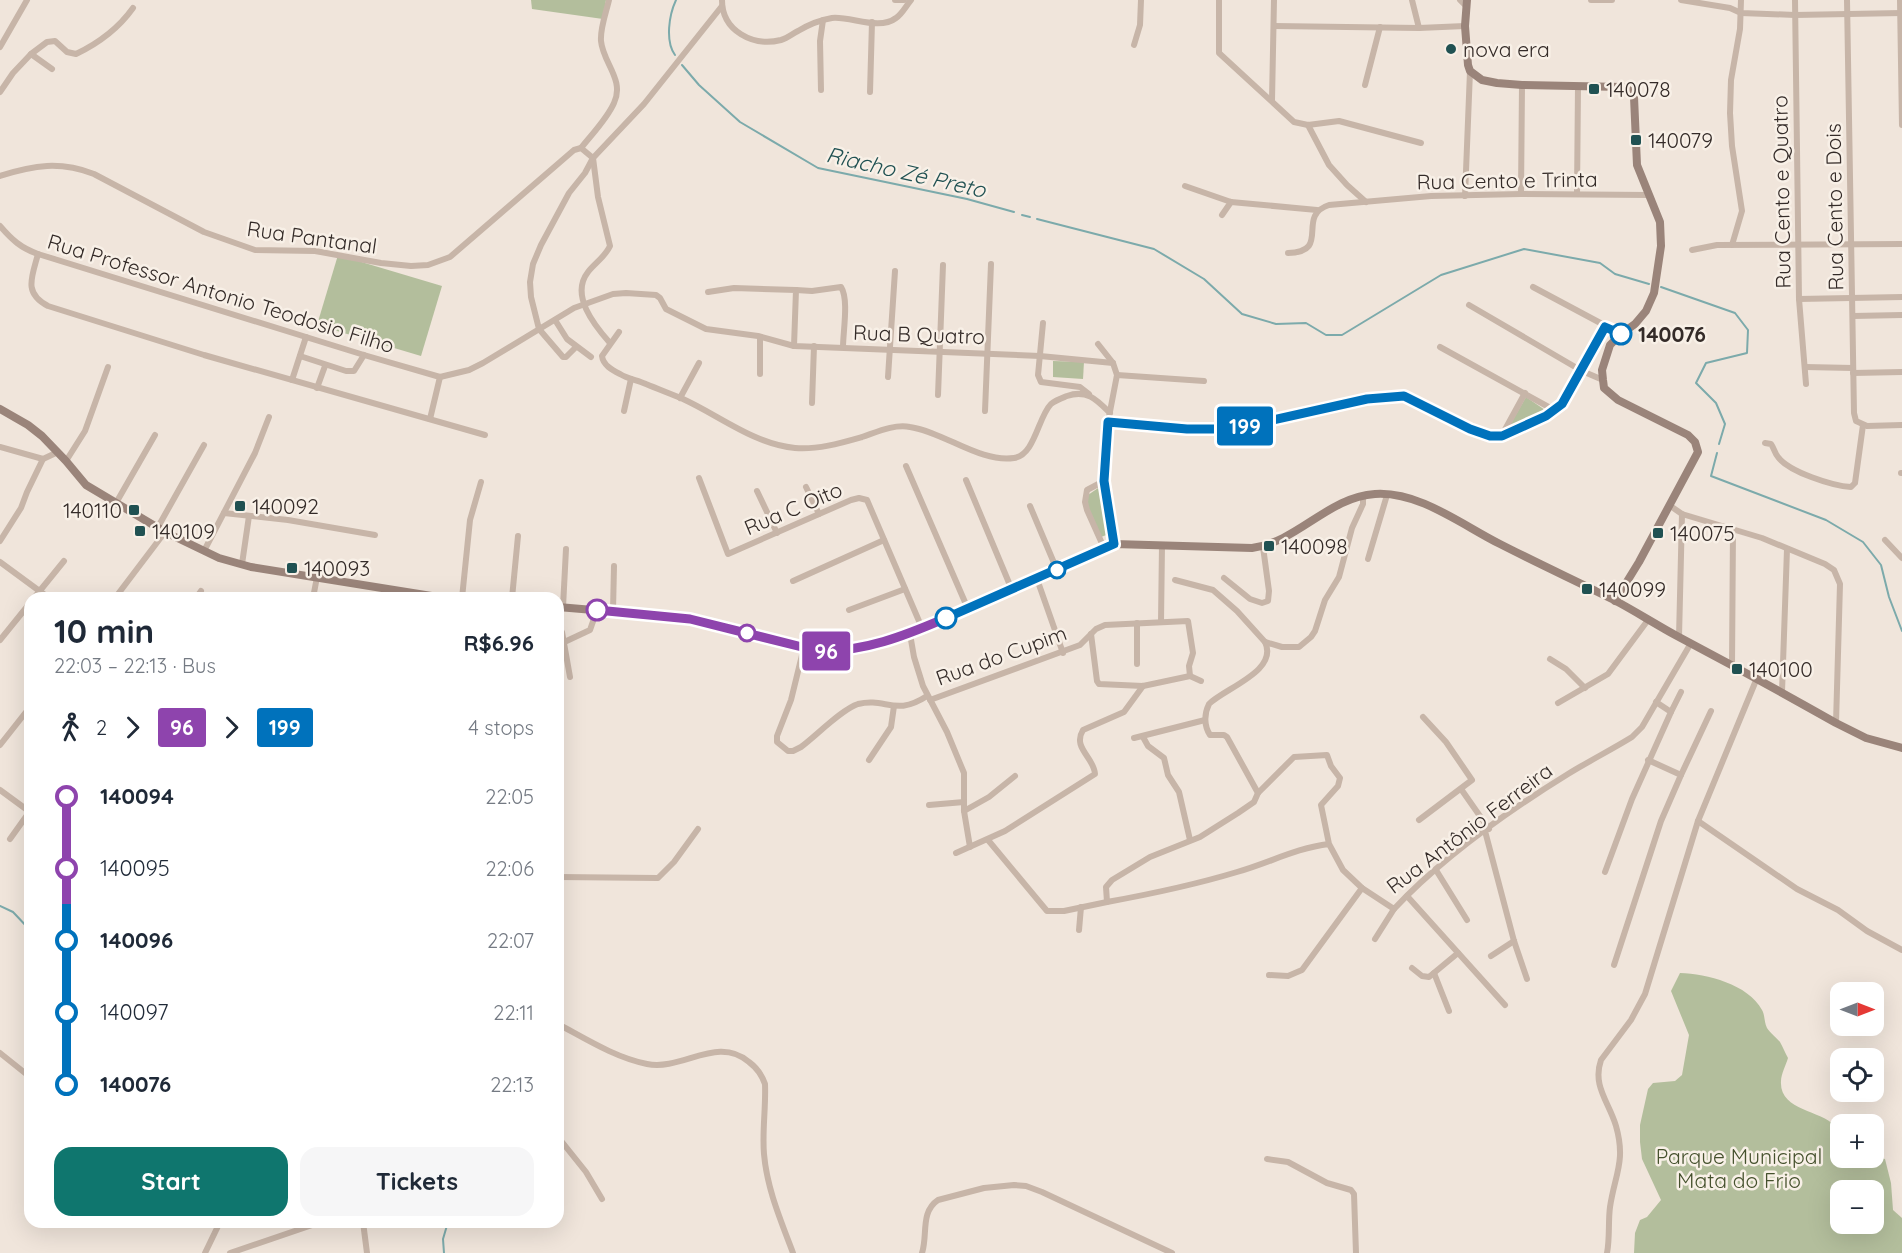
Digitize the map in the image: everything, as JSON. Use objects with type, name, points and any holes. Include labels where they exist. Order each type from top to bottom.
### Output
[{"type":"main road","points":[[1465,2],[1470,71],[1482,80],[1497,83],[1623,87],[1631,92],[1635,108],[1636,165],[1662,230],[1654,292],[1646,311],[1611,345],[1602,370],[1604,384],[1618,400],[1688,435],[1695,442],[1698,452],[1639,562],[1615,601]]},
{"type":"main road","points":[[0,409],[28,425],[58,452],[86,485],[204,551],[242,564],[408,592]]},
{"type":"main road","points":[[564,607],[683,618],[818,651],[860,648],[910,634],[1114,544],[1264,547],[1291,535],[1335,507],[1363,495],[1387,495],[1419,502],[1615,601],[1836,723],[1866,738],[1902,748]]},
{"type":"street","points":[[0,47],[27,0]]},
{"type":"street","name":"Rua Pantanal","points":[[0,176],[29,168],[52,165],[76,167],[103,178],[204,232],[255,250],[315,251],[381,263],[428,265],[450,257],[574,150],[580,148],[604,119],[617,95],[617,80],[602,42],[609,0]]},
{"type":"street","points":[[895,0],[904,0]]},
{"type":"street","points":[[722,3],[723,16],[736,31],[754,39],[783,40],[823,20],[841,18],[872,22],[895,19],[911,0]]},
{"type":"street","points":[[1134,45],[1140,25],[1141,0]]},
{"type":"street","points":[[1219,0],[1219,53],[1293,122],[1308,125],[1339,121],[1421,143]]},
{"type":"street","points":[[1272,100],[1274,0]]},
{"type":"street","points":[[1412,0],[1419,28]]},
{"type":"street","points":[[1591,0],[1612,0]]},
{"type":"street","points":[[1681,0],[1730,8],[1741,14],[1901,13]]},
{"type":"street","points":[[1732,245],[1742,211],[1731,131],[1730,93],[1741,0]]},
{"type":"street","name":"Rua Cento e Quatro","points":[[1794,0],[1799,299],[1806,384]]},
{"type":"street","name":"Rua Cento e Dois","points":[[1847,0],[1854,413],[1856,421],[1863,425]]},
{"type":"street","points":[[1900,0],[1902,125]]},
{"type":"street","points":[[576,347],[569,355],[563,357],[539,329],[531,297],[530,282],[533,264],[541,245],[569,193],[585,173],[593,158],[644,104],[722,3]]},
{"type":"street","points":[[0,92],[31,54],[47,42],[55,40],[67,52],[76,54],[98,42],[125,19],[133,8]]},
{"type":"street","points":[[821,90],[820,40],[823,20]]},
{"type":"street","points":[[870,92],[872,22]]},
{"type":"street","points":[[1274,26],[1419,28],[1465,26]]},
{"type":"street","points":[[1365,85],[1380,27]]},
{"type":"street","points":[[31,54],[52,69]]},
{"type":"street","points":[[1465,196],[1470,71]]},
{"type":"street","points":[[1521,194],[1522,84]]},
{"type":"street","points":[[1577,194],[1578,86]]},
{"type":"street","points":[[1308,125],[1329,165],[1366,202]]},
{"type":"street","points":[[580,148],[593,158],[598,197],[610,246],[607,253],[586,274],[581,295],[594,323],[610,343]]},
{"type":"street","name":"Rua Cento e Trinta","points":[[1185,186],[1231,202],[1317,210],[1329,205],[1431,196],[1649,195]]},
{"type":"street","points":[[1222,215],[1231,202]]},
{"type":"street","points":[[1288,253],[1298,253],[1309,246],[1317,210]]},
{"type":"street","name":"Rua Professor Antonio Teodosio Filho","points":[[0,226],[14,242],[38,254],[364,356],[440,376]]},
{"type":"street","points":[[1692,249],[1717,245],[1902,244]]},
{"type":"street","points":[[38,254],[32,275],[32,290],[36,300],[48,306],[194,352],[485,435]]},
{"type":"street","points":[[985,411],[991,264]]},
{"type":"street","points":[[938,395],[943,265]]},
{"type":"street","points":[[888,376],[895,271]]},
{"type":"street","points":[[1533,286],[1621,334]]},
{"type":"street","points":[[708,292],[734,288],[813,291],[841,287],[843,290],[843,347]]},
{"type":"street","points":[[794,346],[796,290]]},
{"type":"street","name":"Rua B Quatro","points":[[585,304],[613,294],[656,295],[666,309],[706,329],[760,336],[794,346],[1040,356],[1113,363]]},
{"type":"street","points":[[1799,299],[1902,297]]},
{"type":"street","points":[[430,419],[440,376],[469,370],[585,304]]},
{"type":"street","points":[[1469,305],[1604,384]]},
{"type":"street","points":[[1853,316],[1902,315]]},
{"type":"street","points":[[555,320],[567,339],[591,357]]},
{"type":"street","points":[[1043,323],[1038,375],[1041,382],[1080,387],[1110,413]]},
{"type":"street","points":[[1108,422],[1224,430],[1367,399],[1404,396],[1470,429],[1490,436],[1502,436],[1546,416],[1562,404],[1605,327]]},
{"type":"street","points":[[619,332],[602,356],[606,365],[631,380],[680,398],[753,436],[794,448],[838,443],[903,426],[929,432],[988,456],[1015,458],[1021,455],[1030,444],[1050,405],[1056,400],[1076,394],[1090,395]]},
{"type":"street","points":[[760,336],[760,374]]},
{"type":"street","points":[[292,380],[306,337]]},
{"type":"street","points":[[1098,344],[1113,363],[1117,375],[1108,422],[1104,481],[1114,544]]},
{"type":"street","points":[[812,403],[814,346]]},
{"type":"street","points":[[1440,347],[1554,410]]},
{"type":"street","points":[[300,356],[346,371],[354,371],[364,356]]},
{"type":"street","points":[[680,398],[699,363]]},
{"type":"street","points":[[317,388],[326,366]]},
{"type":"street","points":[[66,461],[85,431],[108,367]]},
{"type":"street","points":[[1805,368],[1902,372]]},
{"type":"street","points":[[1117,375],[1204,381]]},
{"type":"street","points":[[624,411],[631,380]]},
{"type":"street","points":[[1502,436],[1525,393]]},
{"type":"street","points":[[204,551],[255,453],[269,417]]},
{"type":"street","points":[[1766,443],[1771,444],[1778,457],[1799,472],[1828,483],[1851,487],[1855,483],[1863,425],[1902,424]]},
{"type":"street","points":[[116,502],[155,435]]},
{"type":"street","points":[[119,592],[162,529],[204,445]]},
{"type":"street","points":[[0,447],[43,459]]},
{"type":"street","points":[[0,541],[21,508],[43,459],[58,452]]},
{"type":"street","points":[[906,466],[968,609]]},
{"type":"street","name":"Rua C Oito","points":[[699,478],[728,554],[859,498],[867,500],[870,504],[884,540]]},
{"type":"street","points":[[966,480],[1012,590]]},
{"type":"street","points":[[1104,481],[1087,490],[1085,502],[1104,548]]},
{"type":"street","points":[[463,592],[470,520],[482,482]]},
{"type":"street","points":[[806,487],[819,514]]},
{"type":"street","points":[[757,491],[777,533]]},
{"type":"street","points":[[1265,642],[1293,648],[1305,643],[1311,637],[1325,600],[1339,577],[1352,528],[1364,504],[1363,495]]},
{"type":"street","points":[[1368,559],[1387,495]]},
{"type":"street","points":[[1670,505],[1682,514],[1762,538],[1825,564],[1834,570],[1840,584],[1836,723]]},
{"type":"street","points":[[1030,506],[1057,570]]},
{"type":"street","points":[[224,513],[321,524],[375,535]]},
{"type":"street","points":[[1679,637],[1682,514]]},
{"type":"street","points":[[242,564],[249,516]]},
{"type":"street","points":[[1732,665],[1733,529]]},
{"type":"street","points":[[513,592],[518,536]]},
{"type":"street","points":[[794,581],[884,540],[922,628]]},
{"type":"street","points":[[1885,540],[1902,558]]},
{"type":"street","points":[[1161,622],[1162,545]]},
{"type":"street","points":[[1224,578],[1250,599],[1262,603],[1268,600],[1264,547]]},
{"type":"street","points":[[562,592],[566,549]]},
{"type":"street","points":[[1782,692],[1787,549]]},
{"type":"street","points":[[0,562],[40,592],[64,561]]},
{"type":"street","points":[[613,611],[614,566]]},
{"type":"street","points":[[314,592],[317,577]]},
{"type":"street","points":[[1037,579],[1063,652]]},
{"type":"street","points":[[1107,902],[1108,884],[1130,867],[1200,837],[1254,802],[1258,793],[1227,737],[1208,734],[1205,720],[1209,704],[1249,677],[1266,660],[1268,651],[1265,642],[1237,611],[1213,590],[1175,580]]},
{"type":"street","points":[[849,610],[905,589]]},
{"type":"street","points":[[0,640],[24,610]]},
{"type":"street","points":[[564,642],[590,630],[597,610]]},
{"type":"street","name":"Rua do Cupim","points":[[804,647],[791,700],[780,725],[777,742],[788,751],[793,751],[817,735],[855,706],[868,703],[910,705],[1063,652],[1080,645],[1105,625],[1185,620],[1190,623],[1194,652],[1190,676]]},
{"type":"street","points":[[1558,703],[1608,674],[1648,620]]},
{"type":"street","points":[[1137,623],[1137,664]]},
{"type":"street","points":[[910,634],[916,666],[964,772],[964,811],[970,847]]},
{"type":"street","points":[[1091,634],[1096,681],[1101,685],[1143,686],[1190,676],[1201,681]]},
{"type":"street","name":"Rua Antônio Ferreira","points":[[1258,793],[1294,757],[1328,755],[1331,766],[1341,781],[1321,805],[1329,844],[1343,870],[1362,888],[1394,909],[1436,870],[1487,830],[1553,783],[1632,737],[1642,727],[1690,643]]},
{"type":"street","points":[[564,654],[570,677]]},
{"type":"street","points":[[1550,659],[1566,669],[1585,688]]},
{"type":"street","points":[[1607,1253],[1610,1208],[1622,1154],[1615,1122],[1599,1089],[1599,1067],[1645,994],[1698,821],[1757,678]]},
{"type":"street","points":[[956,853],[988,840],[1095,774],[1095,767],[1079,742],[1080,734],[1083,730],[1124,712],[1143,686]]},
{"type":"street","points":[[1605,872],[1648,760],[1682,692]]},
{"type":"street","points":[[1656,702],[1671,712]]},
{"type":"street","points":[[869,760],[891,727],[894,706]]},
{"type":"street","points":[[1614,965],[1661,821],[1711,711]]},
{"type":"street","points":[[0,745],[24,715]]},
{"type":"street","points":[[1419,820],[1472,780],[1446,742],[1423,717]]},
{"type":"street","points":[[1190,840],[1179,792],[1168,775],[1164,758],[1139,738],[1205,720]]},
{"type":"street","points":[[1648,760],[1681,775]]},
{"type":"street","points":[[964,811],[989,797],[1015,776]]},
{"type":"street","points":[[0,789],[24,807]]},
{"type":"street","points":[[1461,789],[1487,830],[1514,941],[1527,979]]},
{"type":"street","points":[[929,805],[964,802]]},
{"type":"street","points":[[10,839],[24,820]]},
{"type":"street","points":[[1698,821],[1797,889],[1838,910],[1867,931],[1902,951]]},
{"type":"street","points":[[564,877],[658,878],[674,862],[698,829]]},
{"type":"street","points":[[988,840],[1047,910],[1064,910],[1151,894],[1223,876],[1298,850],[1329,844]]},
{"type":"street","points":[[1436,870],[1467,920]]},
{"type":"street","points":[[1269,975],[1288,976],[1302,970],[1362,888]]},
{"type":"street","points":[[1407,896],[1505,1005]]},
{"type":"street","points":[[1079,930],[1082,907]]},
{"type":"street","points":[[1375,939],[1394,909]]},
{"type":"street","points":[[1491,956],[1514,941]]},
{"type":"street","points":[[1412,968],[1426,978],[1458,953]]},
{"type":"street","points":[[1434,973],[1449,1011]]},
{"type":"street","points":[[564,1027],[614,1052],[649,1064],[673,1064],[719,1050],[738,1054],[757,1069],[765,1084],[763,1139],[766,1171],[793,1253]]},
{"type":"street","points":[[0,1053],[24,1072]]},
{"type":"street","points":[[564,1144],[602,1199]]},
{"type":"street","points":[[1267,1159],[1288,1162],[1327,1182],[1351,1190],[1354,1194],[1356,1253]]},
{"type":"street","points":[[922,1253],[926,1220],[934,1203],[938,1200],[984,1188],[1014,1185],[1042,1192],[1172,1253]]},
{"type":"street","points":[[205,1253],[217,1228]]},
{"type":"street","points":[[230,1253],[303,1228]]},
{"type":"street","points":[[364,1228],[367,1253]]},
{"type":"green space","points":[[531,0],[606,0],[603,19],[532,9]]},
{"type":"green space","points":[[338,255],[442,286],[421,356],[317,325]]},
{"type":"green space","points":[[1053,361],[1084,362],[1083,379],[1053,377]]},
{"type":"green space","points":[[1526,397],[1548,412],[1507,430]]},
{"type":"green space","points":[[1101,486],[1109,534],[1101,537],[1087,506],[1088,495]]},
{"type":"green space","name":"Parque Municipal Mata do Frio","points":[[1680,973],[1726,982],[1747,993],[1756,1001],[1763,1012],[1767,1028],[1780,1042],[1788,1058],[1781,1081],[1782,1091],[1794,1104],[1830,1122],[1830,1168],[1884,1168],[1885,1159],[1891,1183],[1893,1210],[1902,1218],[1902,1253],[1634,1253],[1635,1233],[1640,1220],[1647,1217],[1661,1200],[1642,1159],[1640,1142],[1640,1125],[1648,1089],[1653,1083],[1675,1081],[1682,1075],[1689,1035],[1671,991]]},
{"type":"waterway","name":"Riacho Zé Preto","points":[[675,55],[670,43],[669,28],[676,0]]},
{"type":"waterway","name":"Riacho Zé Preto","points":[[682,65],[699,85],[740,122],[818,168],[967,199],[1014,212]]},
{"type":"waterway","name":"Riacho Zé Preto","points":[[1022,215],[1030,217]]},
{"type":"waterway","name":"Riacho Zé Preto","points":[[1037,219],[1154,249],[1204,279],[1242,314],[1276,324],[1306,323],[1326,335],[1342,335],[1441,275],[1524,249],[1600,263],[1615,274],[1649,284]]},
{"type":"waterway","name":"Riacho Zé Preto","points":[[1661,287],[1735,313],[1748,330],[1747,353],[1706,363],[1696,383],[1716,403],[1725,424],[1719,444]]},
{"type":"waterway","name":"Riacho Zé Preto","points":[[1717,453],[1711,476],[1826,520],[1863,542],[1881,565],[1889,597],[1902,631]]},
{"type":"waterway","points":[[0,906],[13,912],[24,924]]},
{"type":"waterway","points":[[444,1253],[443,1239],[446,1228]]},
{"type":"bus line","name":"199","points":[[946,618],[1114,544],[1104,481],[1108,422],[1187,429],[1232,429],[1367,399],[1404,396],[1470,429],[1490,436],[1502,436],[1546,416],[1562,404],[1605,327],[1621,334]]},
{"type":"bus line","name":"96","points":[[597,610],[676,616],[818,651],[860,648],[910,634],[946,618]]},
{"type":"place","name":"nova era","points":[[1451,49]]},
{"type":"place","name":"140078","points":[[1594,89]]},
{"type":"place","name":"140079","points":[[1636,140]]},
{"type":"place","name":"140076","points":[[1621,334]]},
{"type":"place","name":"140092","points":[[240,506]]},
{"type":"place","name":"140110","points":[[134,510]]},
{"type":"place","name":"140109","points":[[140,531]]},
{"type":"place","name":"140075","points":[[1658,533]]},
{"type":"place","name":"140098","points":[[1269,546]]},
{"type":"place","name":"140093","points":[[292,568]]},
{"type":"place","name":"140099","points":[[1587,589]]},
{"type":"place","name":"140100","points":[[1737,669]]}]
